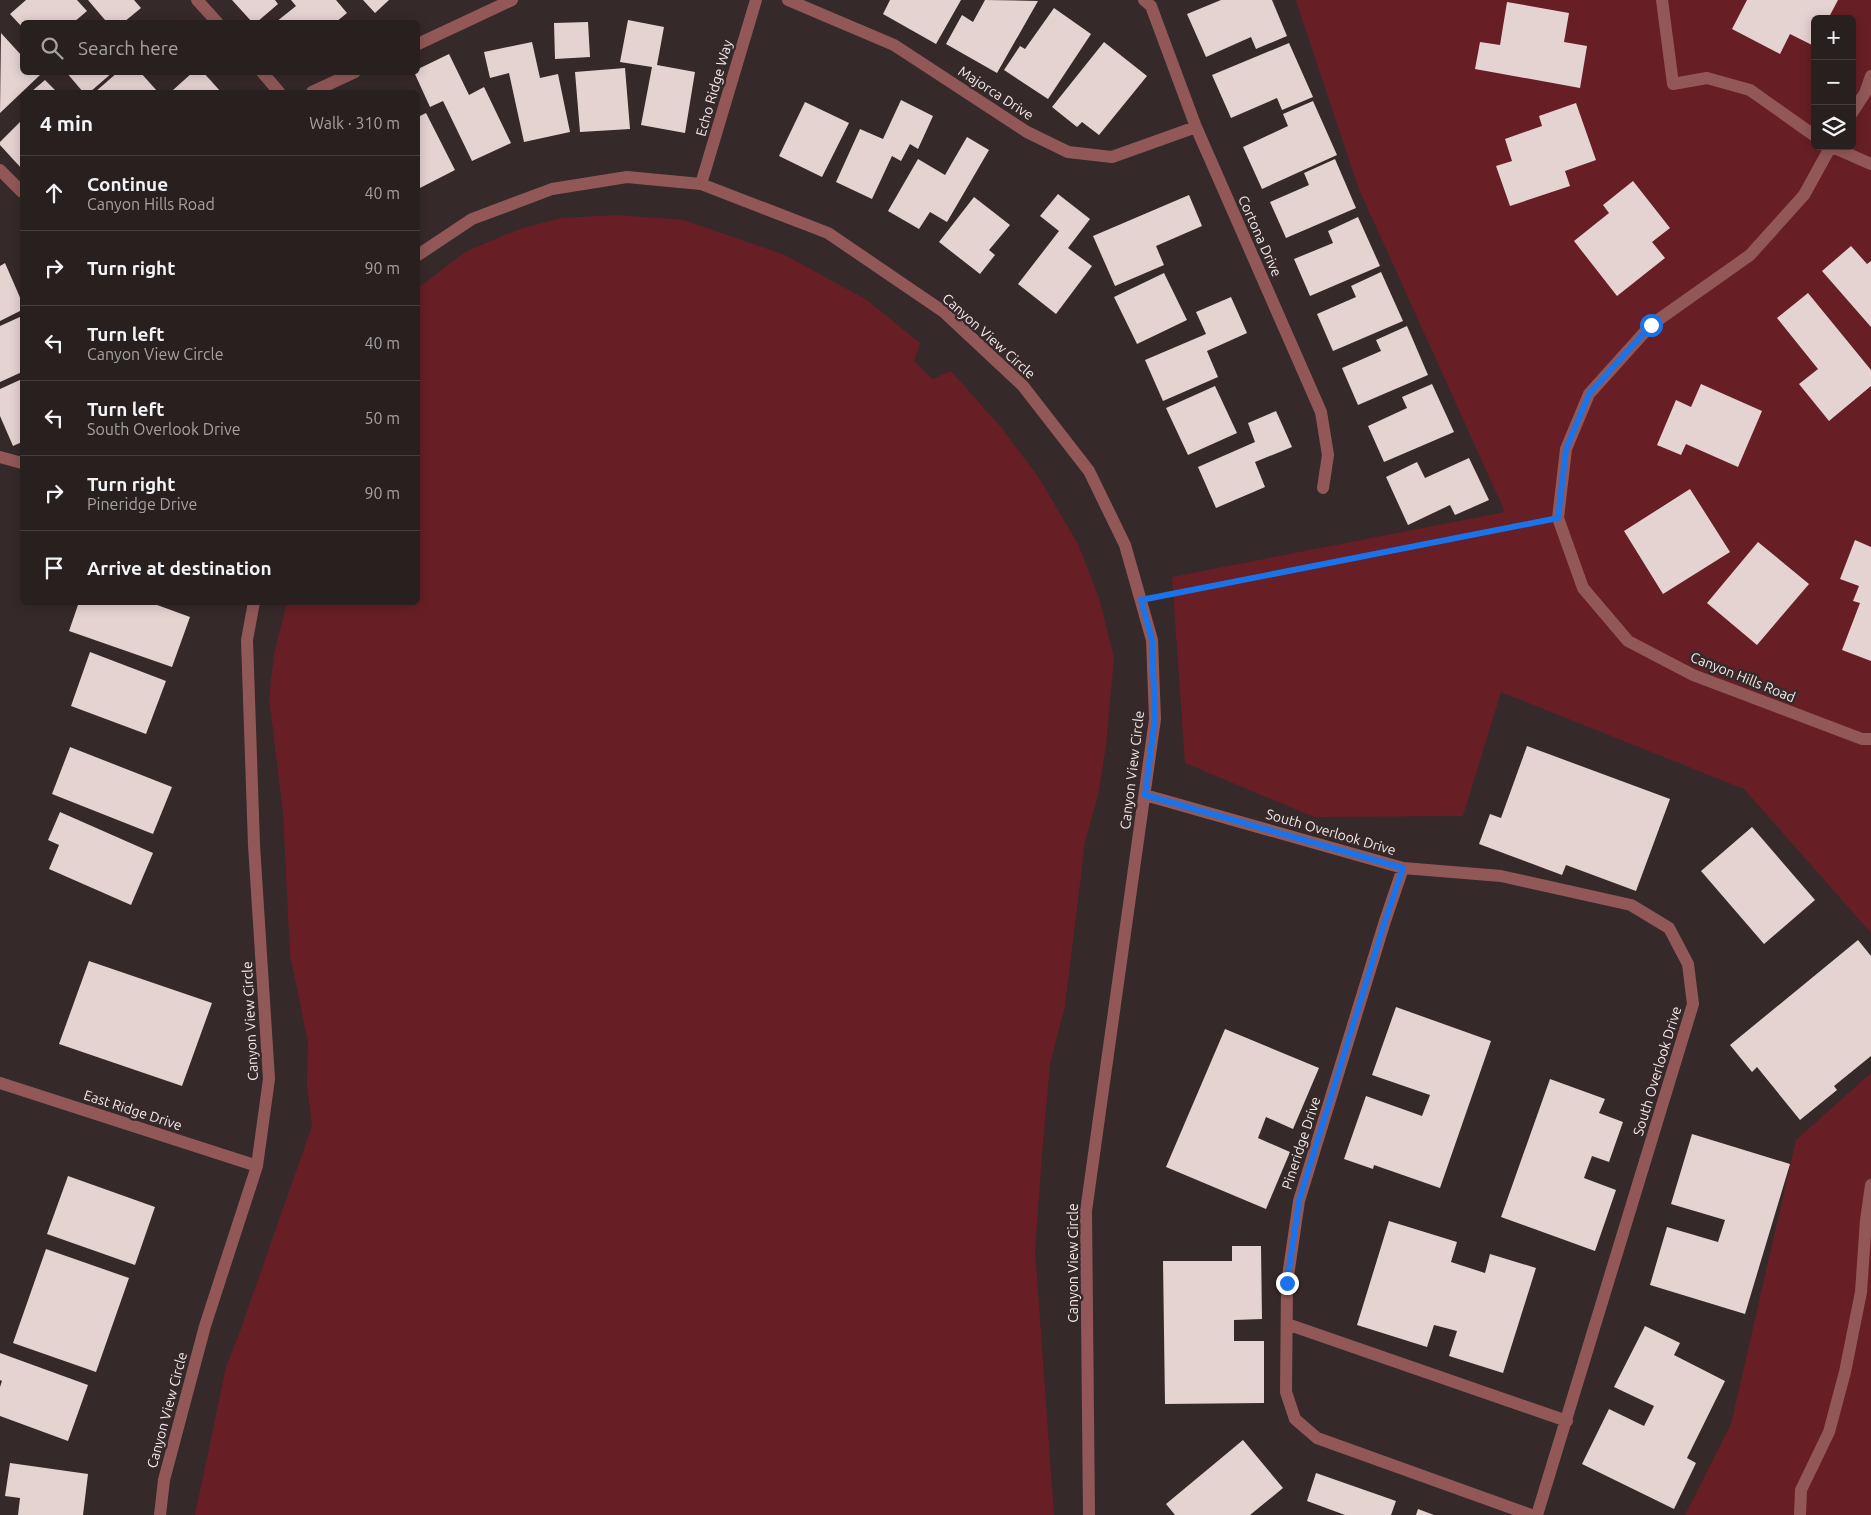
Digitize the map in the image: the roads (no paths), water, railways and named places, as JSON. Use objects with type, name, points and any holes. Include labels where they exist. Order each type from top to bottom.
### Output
[{"type":"street","points":[[197,0],[215,20]]},
{"type":"street","points":[[420,43],[512,0]]},
{"type":"street","name":"Echo Ridge Way","points":[[702,184],[756,0]]},
{"type":"street","name":"Majorca Drive","points":[[788,0],[894,45],[1027,132],[1068,152],[1112,157],[1196,127]]},
{"type":"street","name":"Cortona Drive","points":[[1144,0],[1151,6],[1196,127],[1321,412],[1328,455],[1323,488]]},
{"type":"street","points":[[1662,0],[1673,84],[1708,78],[1750,90],[1811,133]]},
{"type":"street","points":[[265,75],[277,90]]},
{"type":"street","points":[[316,90],[349,75]]},
{"type":"street","points":[[1856,107],[1865,93],[1871,76]]},
{"type":"street","name":"Canyon Hills Road","points":[[1828,150],[1804,195],[1750,255],[1651,325],[1589,394],[1566,449],[1558,518],[1584,588],[1628,641],[1693,675],[1862,739],[1871,739]]},
{"type":"street","points":[[1839,150],[1871,164]]},
{"type":"street","points":[[0,170],[20,190]]},
{"type":"street","name":"Canyon View Circle","points":[[420,254],[472,220],[552,189],[627,177],[702,184],[828,232],[944,312],[1023,386],[1089,471],[1125,545],[1152,640],[1155,719],[1086,1211],[1090,1515]]},
{"type":"street","points":[[0,457],[20,462]]},
{"type":"street","name":"Canyon View Circle","points":[[160,1515],[164,1480],[205,1326],[257,1166],[269,1079],[254,845],[247,640],[253,605]]},
{"type":"street","name":"South Overlook Drive","points":[[1145,795],[1403,868],[1502,876],[1631,905],[1669,928],[1688,964],[1692,1004],[1537,1515]]},
{"type":"street","name":"Pineridge Drive","points":[[1403,868],[1299,1201],[1287,1283],[1286,1392],[1295,1420],[1317,1438],[1531,1515]]},
{"type":"street","name":"East Ridge Drive","points":[[0,1083],[257,1166]]},
{"type":"street","points":[[1800,1515],[1801,1490],[1829,1432],[1845,1372],[1861,1292],[1866,1220],[1871,1185]]},
{"type":"street","points":[[1287,1324],[1567,1421]]}]
